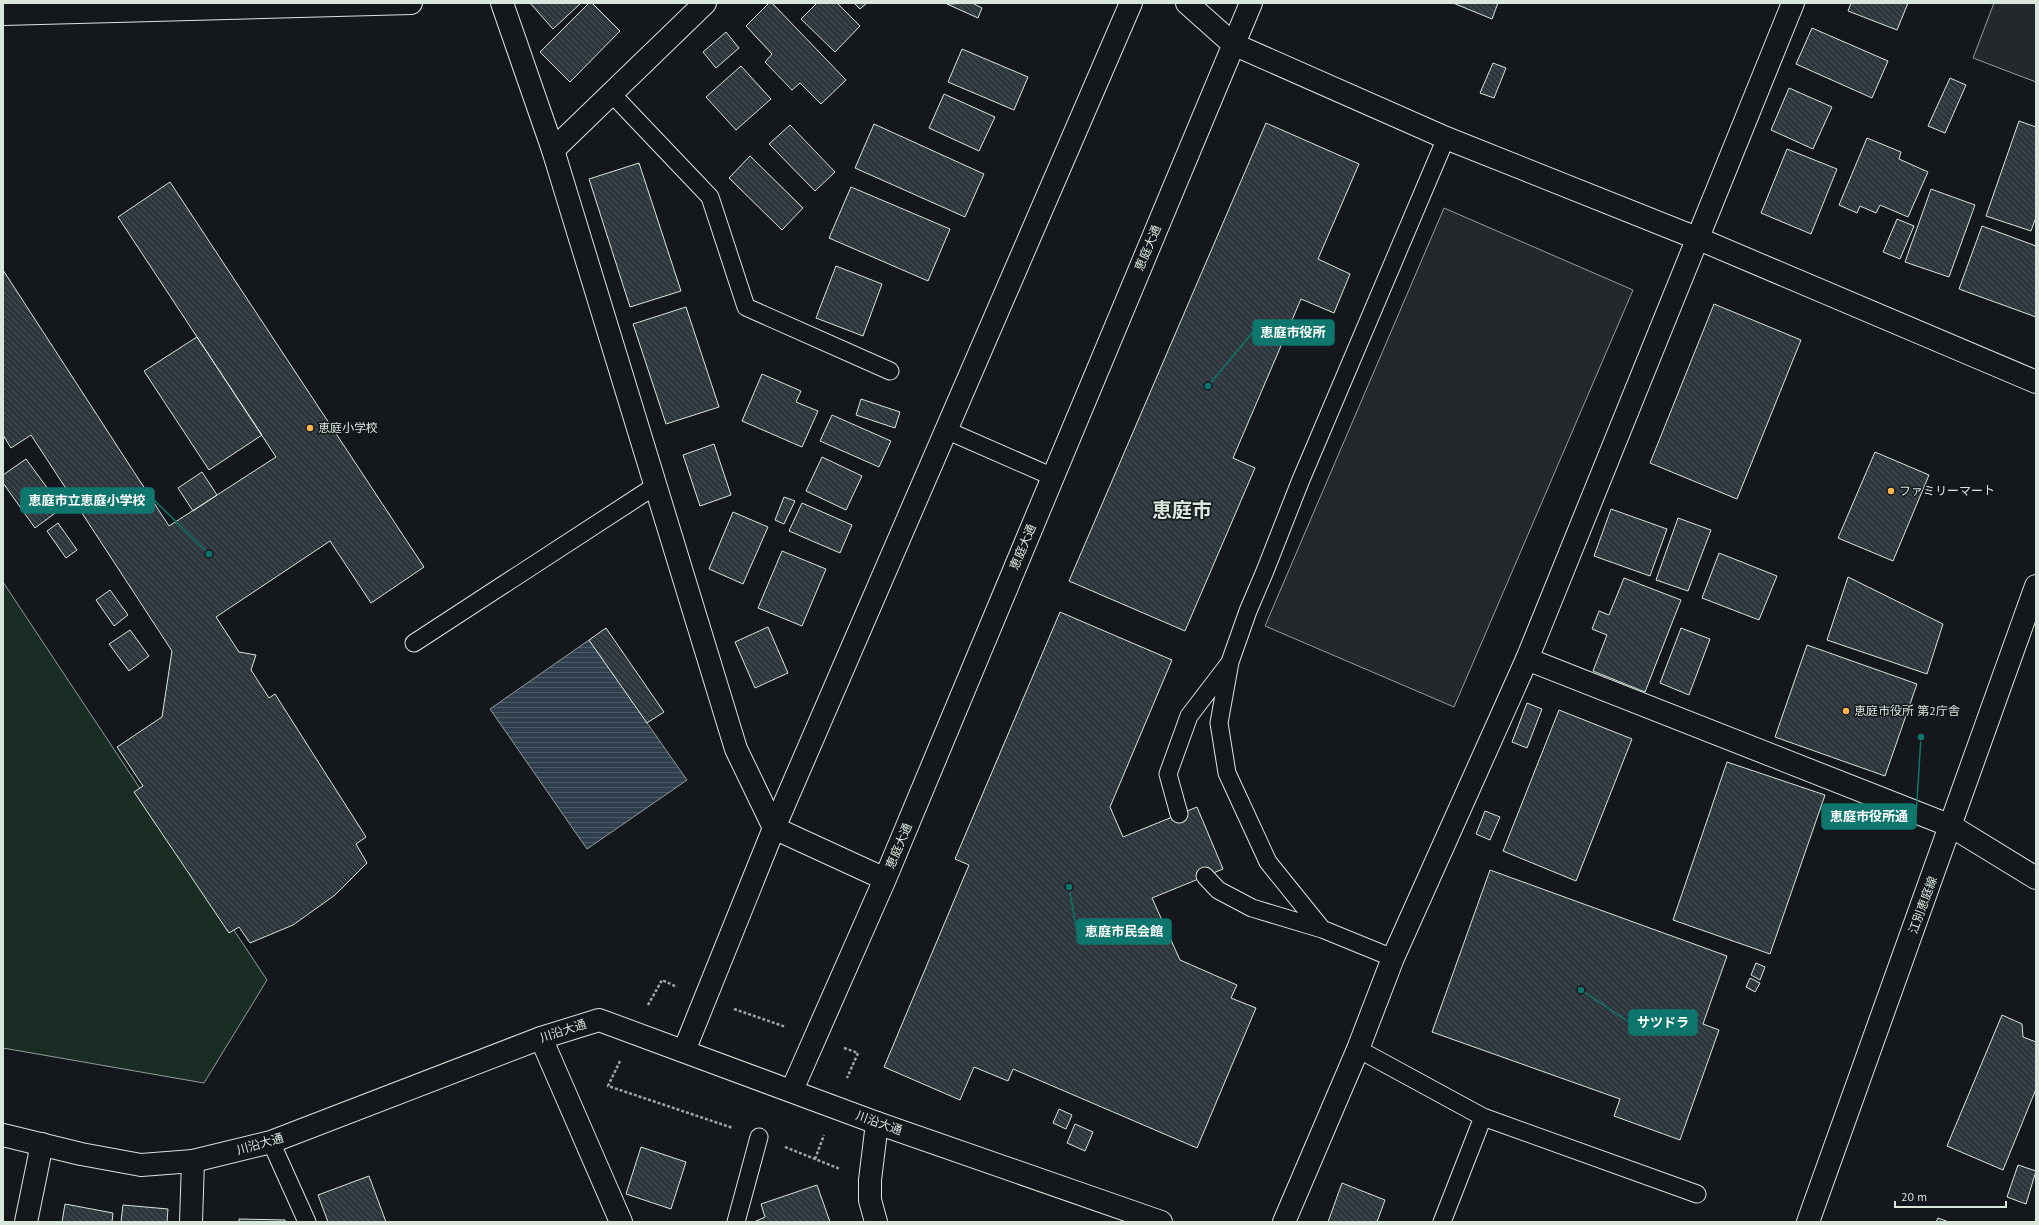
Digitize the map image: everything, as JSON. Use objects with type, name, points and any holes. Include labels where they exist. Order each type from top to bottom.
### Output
[{"type":"street","points":[[3,14],[411,3]]},
{"type":"street","points":[[502,3],[553,150],[736,749],[774,828],[885,879]]},
{"type":"street","points":[[553,150],[705,3]]},
{"type":"street","points":[[684,1051],[774,828],[1131,3]]},
{"type":"street","points":[[1187,3],[1233,44],[1446,138],[1699,239],[2036,382]]},
{"type":"street","name":"恵庭大通","points":[[792,1090],[885,879],[1251,3]]},
{"type":"street","points":[[1284,1222],[1358,1049],[1393,958],[1527,659],[1699,239],[1793,3]]},
{"type":"street","name":"江別恵庭線","points":[[1808,1222],[2036,586]]},
{"type":"street","points":[[1527,659],[1951,826],[2036,878]]},
{"type":"street","name":"川沿大通","points":[[3,1135],[141,1165],[193,1161],[271,1142],[541,1038],[599,1020],[878,1123],[1161,1222]]},
{"type":"street","points":[[541,1038],[621,1222]]},
{"type":"street","points":[[876,1222],[870,1200],[870,1180],[878,1123]]},
{"type":"street","points":[[26,1222],[42,1144]]},
{"type":"street","points":[[191,1222],[193,1161]]},
{"type":"lane","points":[[612,94],[710,197],[746,307],[890,371]]},
{"type":"lane","points":[[1322,929],[1268,862],[1227,774],[1219,723],[1230,662],[1248,611],[1300,482],[1446,138]]},
{"type":"lane","points":[[946,430],[1053,477]]},
{"type":"lane","points":[[414,643],[655,486]]},
{"type":"lane","points":[[1179,814],[1168,774],[1189,716],[1230,662]]},
{"type":"lane","points":[[1205,876],[1218,890],[1252,908],[1322,929],[1393,958]]},
{"type":"lane","points":[[1358,1049],[1483,1117],[1697,1194]]},
{"type":"lane","points":[[1442,1222],[1483,1117]]},
{"type":"lane","points":[[736,1222],[759,1137]]},
{"type":"lane","points":[[271,1142],[307,1222]]},
{"type":"green space","points":[[3,582],[267,980],[204,1083],[3,1048]]},
{"type":"shaded area","points":[[1994,3],[2036,3],[2036,82],[1973,58]]},
{"type":"shaded area","points":[[1444,208],[1633,290],[1454,707],[1265,626]]},
{"type":"water","points":[[589,640],[687,780],[587,849],[490,709]]},
{"type":"building","points":[[530,3],[581,3],[553,29]]},
{"type":"building","points":[[589,3],[592,3],[620,31],[570,82],[540,52]]},
{"type":"building","points":[[769,3],[772,3],[846,80],[821,104],[800,83],[792,90],[765,62],[772,54],[746,26]]},
{"type":"building","points":[[817,3],[837,3],[860,26],[835,52],[801,19]]},
{"type":"building","points":[[854,3],[867,3],[860,9]]},
{"type":"building","points":[[972,3],[982,8],[978,18],[947,4]]},
{"type":"building","points":[[1453,3],[1498,3],[1492,19]]},
{"type":"building","points":[[1851,3],[1908,3],[1897,30],[1848,11]]},
{"type":"building","points":[[1812,28],[1888,61],[1872,98],[1796,64]]},
{"type":"building","points":[[726,32],[739,48],[716,68],[703,52]]},
{"type":"building","points":[[962,49],[1028,77],[1014,110],[948,82]]},
{"type":"building","points":[[1493,63],[1506,68],[1494,98],[1480,93]]},
{"type":"building","points":[[741,66],[771,99],[736,130],[706,97]]},
{"type":"building","points":[[1950,78],[1966,85],[1945,133],[1928,126]]},
{"type":"building","points":[[1789,88],[1832,107],[1813,149],[1771,130]]},
{"type":"building","points":[[944,94],[995,117],[979,151],[929,128]]},
{"type":"building","points":[[2019,121],[2036,127],[2036,217],[2031,231],[1986,216]]},
{"type":"building","points":[[1266,123],[1359,164],[1318,259],[1350,274],[1334,313],[1301,299],[1233,458],[1255,468],[1185,631],[1069,581]]},
{"type":"building","points":[[874,124],[984,174],[965,217],[855,168]]},
{"type":"building","points":[[790,125],[835,172],[815,191],[769,144]]},
{"type":"building","points":[[1867,138],[1901,152],[1899,159],[1928,172],[1908,217],[1880,205],[1876,213],[1860,206],[1857,213],[1839,205]]},
{"type":"building","points":[[1787,149],[1837,169],[1811,234],[1761,213]]},
{"type":"building","points":[[750,156],[803,208],[782,230],[729,178]]},
{"type":"building","points":[[639,163],[681,291],[630,307],[589,179]]},
{"type":"building","points":[[170,182],[424,567],[371,603],[330,541],[216,617],[239,652],[256,655],[251,670],[269,698],[275,694],[366,837],[356,844],[367,863],[335,895],[293,925],[250,943],[239,927],[229,933],[134,792],[143,786],[117,747],[162,717],[172,651],[31,435],[11,448],[3,435],[3,270],[169,526],[276,457],[118,217]]},
{"type":"building","points":[[851,187],[950,229],[928,281],[829,238]]},
{"type":"building","points":[[1931,189],[1975,205],[1949,277],[1905,262]]},
{"type":"building","points":[[1897,219],[1914,226],[1900,259],[1883,252]]},
{"type":"building","points":[[1982,226],[2036,246],[2036,317],[1959,289]]},
{"type":"building","points":[[836,266],[882,284],[863,336],[816,318]]},
{"type":"building","points":[[1714,304],[1801,340],[1737,499],[1650,463]]},
{"type":"building","points":[[686,307],[719,407],[666,424],[633,324]]},
{"type":"building","points":[[197,337],[262,435],[209,470],[144,371]]},
{"type":"building","points":[[762,374],[801,391],[796,402],[818,411],[802,447],[742,421]]},
{"type":"building","points":[[861,399],[900,412],[895,428],[856,415]]},
{"type":"building","points":[[832,415],[891,441],[879,467],[820,441]]},
{"type":"building","points":[[714,444],[731,495],[700,506],[683,455]]},
{"type":"building","points":[[1875,452],[1929,475],[1893,561],[1838,538]]},
{"type":"building","points":[[822,457],[862,476],[846,510],[806,491]]},
{"type":"building","points":[[26,459],[62,508],[35,528],[3,483],[3,475]]},
{"type":"building","points":[[202,472],[217,495],[193,511],[178,488]]},
{"type":"building","points":[[784,497],[795,501],[784,524],[775,520]]},
{"type":"building","points":[[802,503],[852,525],[840,553],[789,531]]},
{"type":"building","points":[[1611,509],[1667,529],[1650,576],[1594,556]]},
{"type":"building","points":[[733,512],[768,527],[743,584],[709,569]]},
{"type":"building","points":[[1678,518],[1711,530],[1688,591],[1656,580]]},
{"type":"building","points":[[58,523],[77,550],[66,558],[47,531]]},
{"type":"building","points":[[782,551],[826,569],[802,626],[758,608]]},
{"type":"building","points":[[1719,553],[1777,576],[1759,620],[1702,598]]},
{"type":"building","points":[[1848,577],[1943,624],[1927,674],[1827,640]]},
{"type":"building","points":[[1624,578],[1681,600],[1645,692],[1593,671],[1607,635],[1592,629],[1599,611],[1609,615]]},
{"type":"building","points":[[110,590],[128,615],[114,626],[96,600]]},
{"type":"building","points":[[1060,612],[1172,660],[1110,807],[1123,837],[1197,807],[1223,869],[1152,898],[1180,960],[1237,985],[1231,998],[1256,1008],[1197,1148],[1013,1069],[1008,1081],[974,1067],[960,1100],[884,1067],[969,865],[955,859]]},
{"type":"building","points":[[768,627],[788,673],[755,688],[735,642]]},
{"type":"building","points":[[606,628],[664,712],[647,723],[589,640]]},
{"type":"building","points":[[1681,628],[1710,639],[1689,695],[1660,683]]},
{"type":"building","points":[[130,630],[149,656],[129,671],[109,644]]},
{"type":"building","name":"恵庭市役所 第2庁舎","points":[[1807,645],[1917,684],[1885,776],[1775,737]]},
{"type":"building","points":[[1527,703],[1542,709],[1527,748],[1512,742]]},
{"type":"building","points":[[1559,710],[1632,739],[1576,881],[1503,851]]},
{"type":"building","points":[[1727,762],[1825,795],[1770,954],[1673,920]]},
{"type":"building","points":[[1485,811],[1500,817],[1490,840],[1476,834]]},
{"type":"building","points":[[1490,870],[1727,956],[1703,1024],[1719,1030],[1680,1140],[1614,1116],[1620,1099],[1432,1032]]},
{"type":"building","points":[[1756,963],[1765,967],[1760,980],[1751,975]]},
{"type":"building","points":[[1750,978],[1760,983],[1755,992],[1746,987]]},
{"type":"building","points":[[2002,1015],[2022,1024],[2023,1037],[2036,1042],[2036,1089],[2003,1170],[1947,1146]]},
{"type":"building","points":[[1059,1109],[1072,1115],[1066,1129],[1053,1123]]},
{"type":"building","points":[[1075,1124],[1093,1132],[1085,1151],[1067,1143]]},
{"type":"building","points":[[641,1147],[686,1162],[671,1209],[626,1194]]},
{"type":"building","points":[[2018,1165],[2036,1171],[2026,1204],[2007,1197]]},
{"type":"building","points":[[369,1176],[386,1222],[328,1222],[318,1195]]},
{"type":"building","points":[[1342,1183],[1385,1200],[1377,1222],[1328,1222]]},
{"type":"building","points":[[817,1185],[830,1222],[754,1222],[765,1217],[761,1204]]},
{"type":"building","points":[[65,1204],[113,1213],[112,1222],[62,1222]]},
{"type":"building","points":[[123,1205],[168,1209],[167,1222],[121,1222]]},
{"type":"building","points":[[1938,1218],[1949,1222],[1936,1222]]},
{"type":"building","points":[[239,1219],[285,1220],[285,1222],[239,1222]]},
{"type":"place","name":"恵庭市役所","points":[[1208,386]]},
{"type":"place","name":"恵庭小学校","points":[[310,428]]},
{"type":"place","name":"ファミリーマート","points":[[1891,491]]},
{"type":"place","name":"恵庭市立恵庭小学校","points":[[209,554]]},
{"type":"place","name":"恵庭市役所 第2庁舎","points":[[1846,711]]},
{"type":"place","name":"恵庭市役所通","points":[[1921,737]]},
{"type":"place","name":"恵庭市民会館","points":[[1069,887]]},
{"type":"place","name":"サツドラ","points":[[1581,990]]},
{"type":"district","name":"恵庭市","points":[[1182,510]]}]
